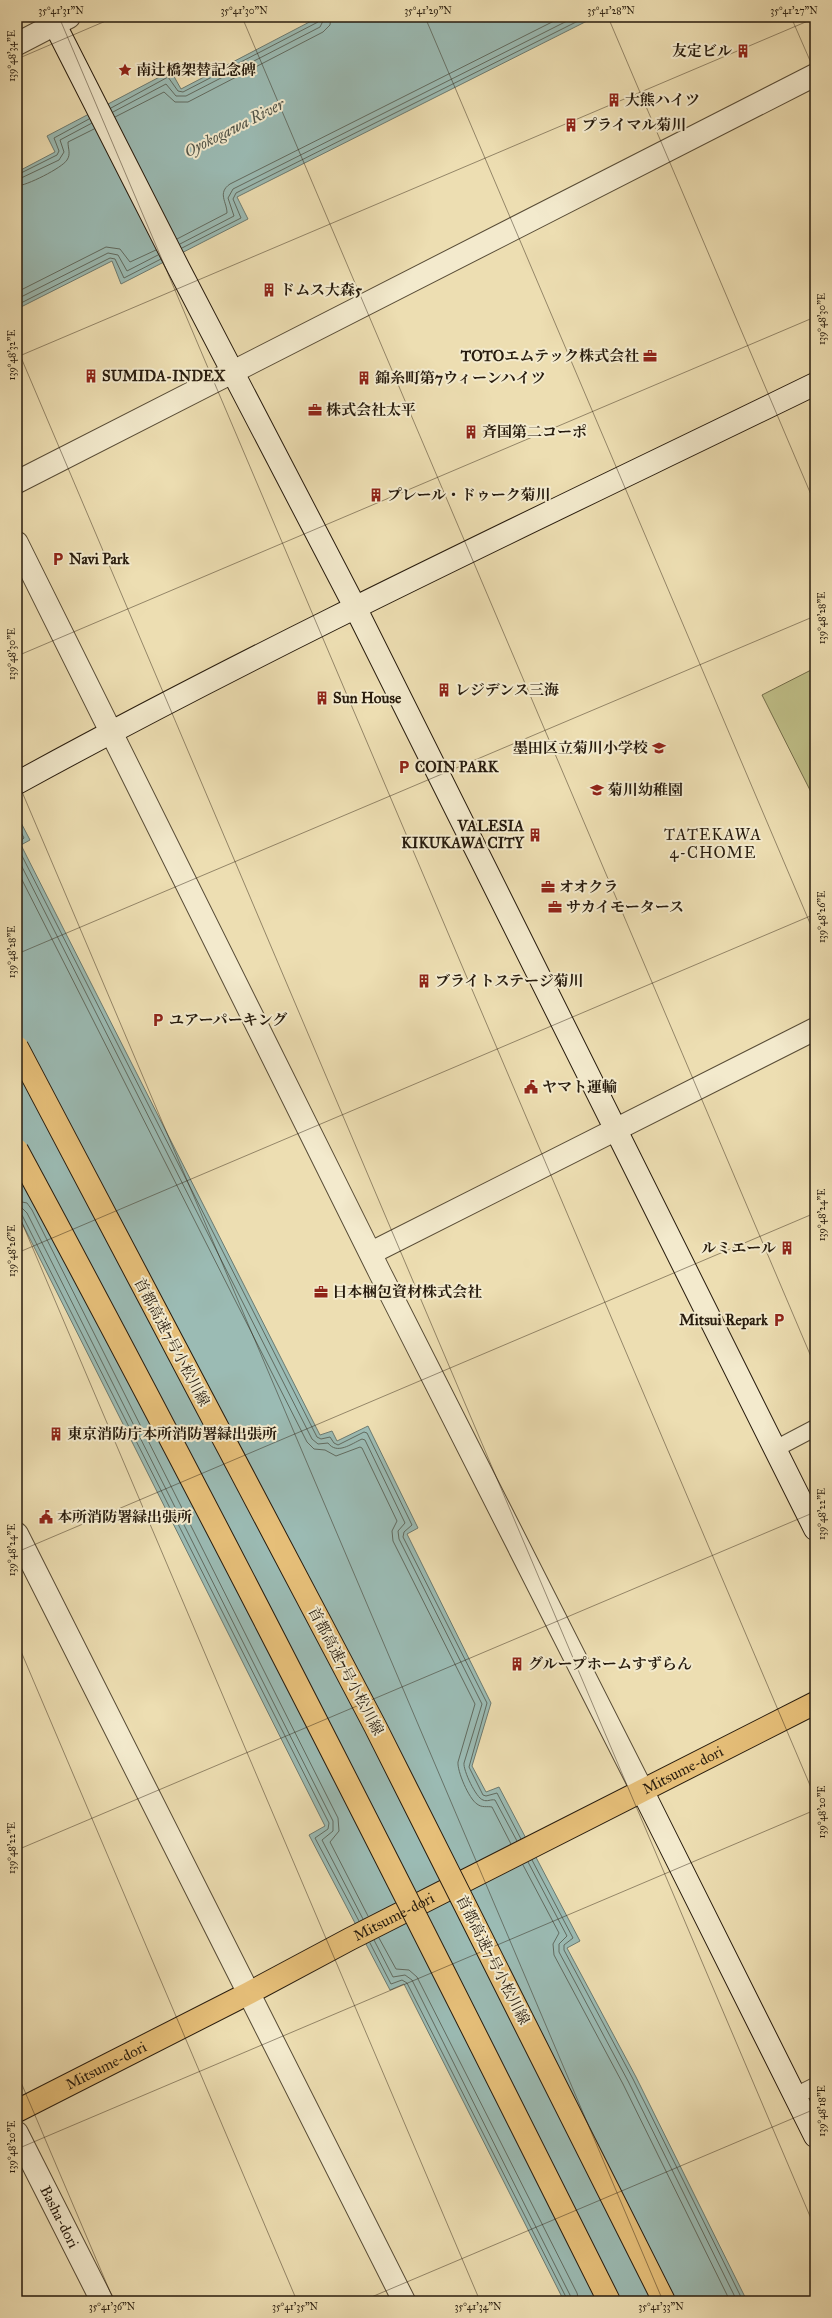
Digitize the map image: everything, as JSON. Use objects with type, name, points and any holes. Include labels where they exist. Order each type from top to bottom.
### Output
[{"type":"main road","name":"首都高速7号小松川線","points":[[17,1047],[375,1726],[664,2301]]},
{"type":"main road","points":[[17,1150],[105,1312],[333,1751],[609,2301]]},
{"type":"main road","name":"Mitsume-dori","points":[[17,2111],[249,1993],[357,1935],[815,1703]]},
{"type":"street","points":[[17,44],[58,20],[91,97],[179,269],[356,607],[815,1529]]},
{"type":"street","points":[[17,482],[815,74]]},
{"type":"street","points":[[17,783],[111,731],[356,607],[815,384]]},
{"type":"street","points":[[17,543],[371,1254],[815,2136]]},
{"type":"street","points":[[371,1254],[815,1029]]},
{"type":"street","points":[[17,1534],[404,2301]]},
{"type":"street","name":"Basha-dori","points":[[17,2133],[102,2301]]},
{"type":"lane","points":[[775,1449],[815,1428]]},
{"type":"lane","points":[[795,2096],[815,2086]]},
{"type":"green space","points":[[815,668],[815,800],[762,695]]},
{"type":"water","name":"Oyokogawa River","points":[[319,17],[595,17],[237,197],[248,219],[121,284],[112,261],[17,309],[17,172],[55,152],[47,136],[171,71],[181,89]]},
{"type":"water","points":[[17,815],[30,840],[21,845],[320,1435],[332,1431],[337,1441],[368,1426],[418,1528],[407,1534],[491,1703],[472,1766],[486,1792],[499,1787],[580,1941],[567,1948],[636,2077],[747,2301],[564,2301],[404,1984],[390,1990],[309,1835],[325,1826],[17,1213]]},
{"type":"place","name":"友定ビル","points":[[743,51]]},
{"type":"place","name":"南辻橋架替記念碑","points":[[125,70]]},
{"type":"place","name":"大熊ハイツ","points":[[614,100]]},
{"type":"place","name":"プライマル菊川","points":[[571,125]]},
{"type":"place","name":"ドムス大森5","points":[[269,290]]},
{"type":"place","name":"TOTOエムテック株式会社","points":[[650,356]]},
{"type":"place","name":"SUMIDA-INDEX","points":[[91,376]]},
{"type":"place","name":"錦糸町第7ウィーンハイツ","points":[[364,378]]},
{"type":"place","name":"株式会社太平","points":[[315,410]]},
{"type":"place","name":"斉国第二コーポ","points":[[471,432]]},
{"type":"place","name":"プレール・ドゥーク菊川","points":[[376,495]]},
{"type":"place","name":"Navi Park","points":[[58,559]]},
{"type":"place","name":"レジデンス三海","points":[[444,690]]},
{"type":"place","name":"Sun House","points":[[322,698]]},
{"type":"place","name":"墨田区立菊川小学校","points":[[659,748]]},
{"type":"place","name":"COIN PARK","points":[[404,767]]},
{"type":"place","name":"菊川幼稚園","points":[[597,790]]},
{"type":"place","name":"VALESIA KIKUKAWA CITY","points":[[535,835]]},
{"type":"place","name":"オオクラ","points":[[548,887]]},
{"type":"place","name":"サカイモータース","points":[[555,907]]},
{"type":"place","name":"ブライトステージ菊川","points":[[424,981]]},
{"type":"place","name":"ユアーパーキング","points":[[158,1020]]},
{"type":"place","name":"ヤマト運輸","points":[[531,1087]]},
{"type":"place","name":"ルミエール","points":[[787,1248]]},
{"type":"place","name":"日本梱包資材株式会社","points":[[321,1292]]},
{"type":"place","name":"Mitsui Repark","points":[[779,1320]]},
{"type":"place","name":"東京消防庁本所消防署緑出張所","points":[[56,1434]]},
{"type":"place","name":"本所消防署緑出張所","points":[[46,1517]]},
{"type":"place","name":"グループホームすずらん","points":[[517,1664]]},
{"type":"district","name":"TATEKAWA 4-CHOME","points":[[713,843]]}]
